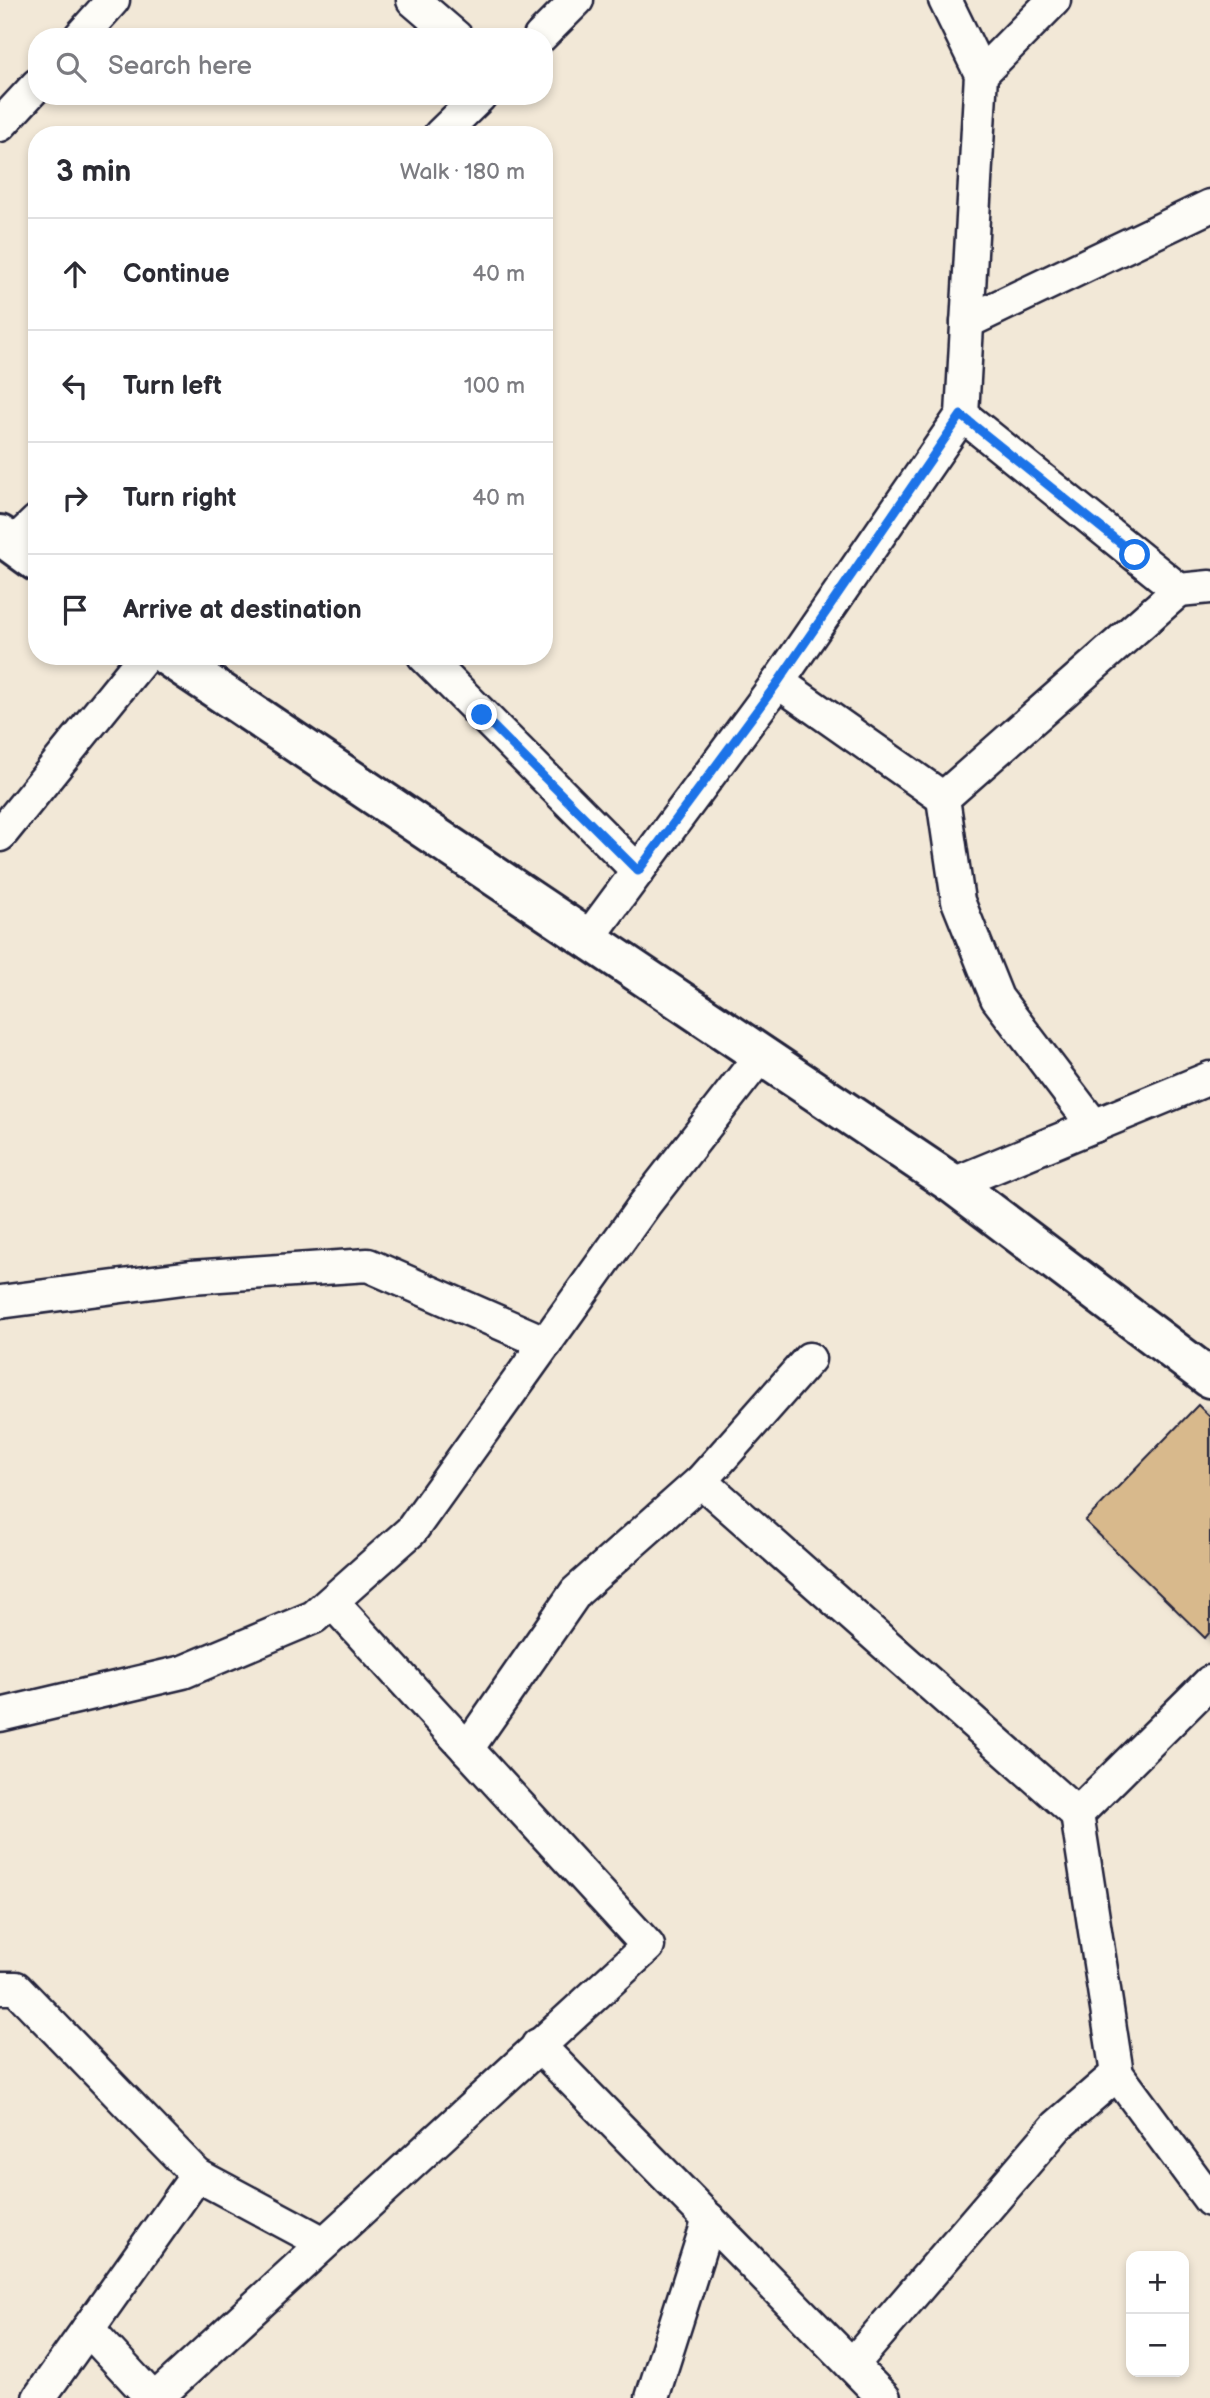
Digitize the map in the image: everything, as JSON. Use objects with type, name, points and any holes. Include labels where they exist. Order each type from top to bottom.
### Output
[{"type":"street","points":[[88,28],[113,0]]},
{"type":"street","points":[[413,0],[446,28]]},
{"type":"street","points":[[549,28],[577,0]]},
{"type":"street","points":[[589,937],[778,682],[961,415],[981,74],[945,0]]},
{"type":"street","points":[[981,74],[1054,0]]},
{"type":"street","points":[[0,125],[28,95]]},
{"type":"street","points":[[448,126],[471,105]]},
{"type":"street","points":[[967,322],[1210,206]]},
{"type":"street","points":[[961,415],[1179,590]]},
{"type":"street","points":[[943,798],[1179,590],[1210,587]]},
{"type":"street","points":[[0,835],[138,665]]},
{"type":"street","points":[[181,665],[953,1184],[1210,1378]]},
{"type":"street","points":[[433,665],[638,871]]},
{"type":"street","points":[[778,682],[943,798],[958,901],[997,998],[1094,1126]]},
{"type":"street","points":[[0,1715],[183,1672],[314,1617],[332,1602],[411,1531],[645,1204],[761,1055]]},
{"type":"street","points":[[953,1184],[1210,1078]]},
{"type":"street","points":[[0,1302],[191,1277],[368,1265],[546,1343]]},
{"type":"street","points":[[467,1749],[576,1592],[702,1480],[810,1359]]},
{"type":"street","points":[[702,1480],[1077,1814],[1117,2074],[1210,2200]]},
{"type":"street","points":[[88,2329],[154,2398],[648,1946],[332,1602]]},
{"type":"street","points":[[1077,1814],[1210,1682]]},
{"type":"street","points":[[0,1988],[16,1988],[197,2175],[324,2242]]},
{"type":"street","points":[[538,2045],[884,2398]]},
{"type":"street","points":[[852,2365],[1057,2126],[1117,2074]]},
{"type":"street","points":[[39,2398],[197,2175]]},
{"type":"street","points":[[652,2398],[709,2219]]},
{"type":"building","points":[[1198,1405],[1210,1417],[1210,1632],[1205,1638],[1085,1521]]},
{"type":"route","points":[[482,715],[638,871],[778,682],[961,415],[1135,555]]}]
